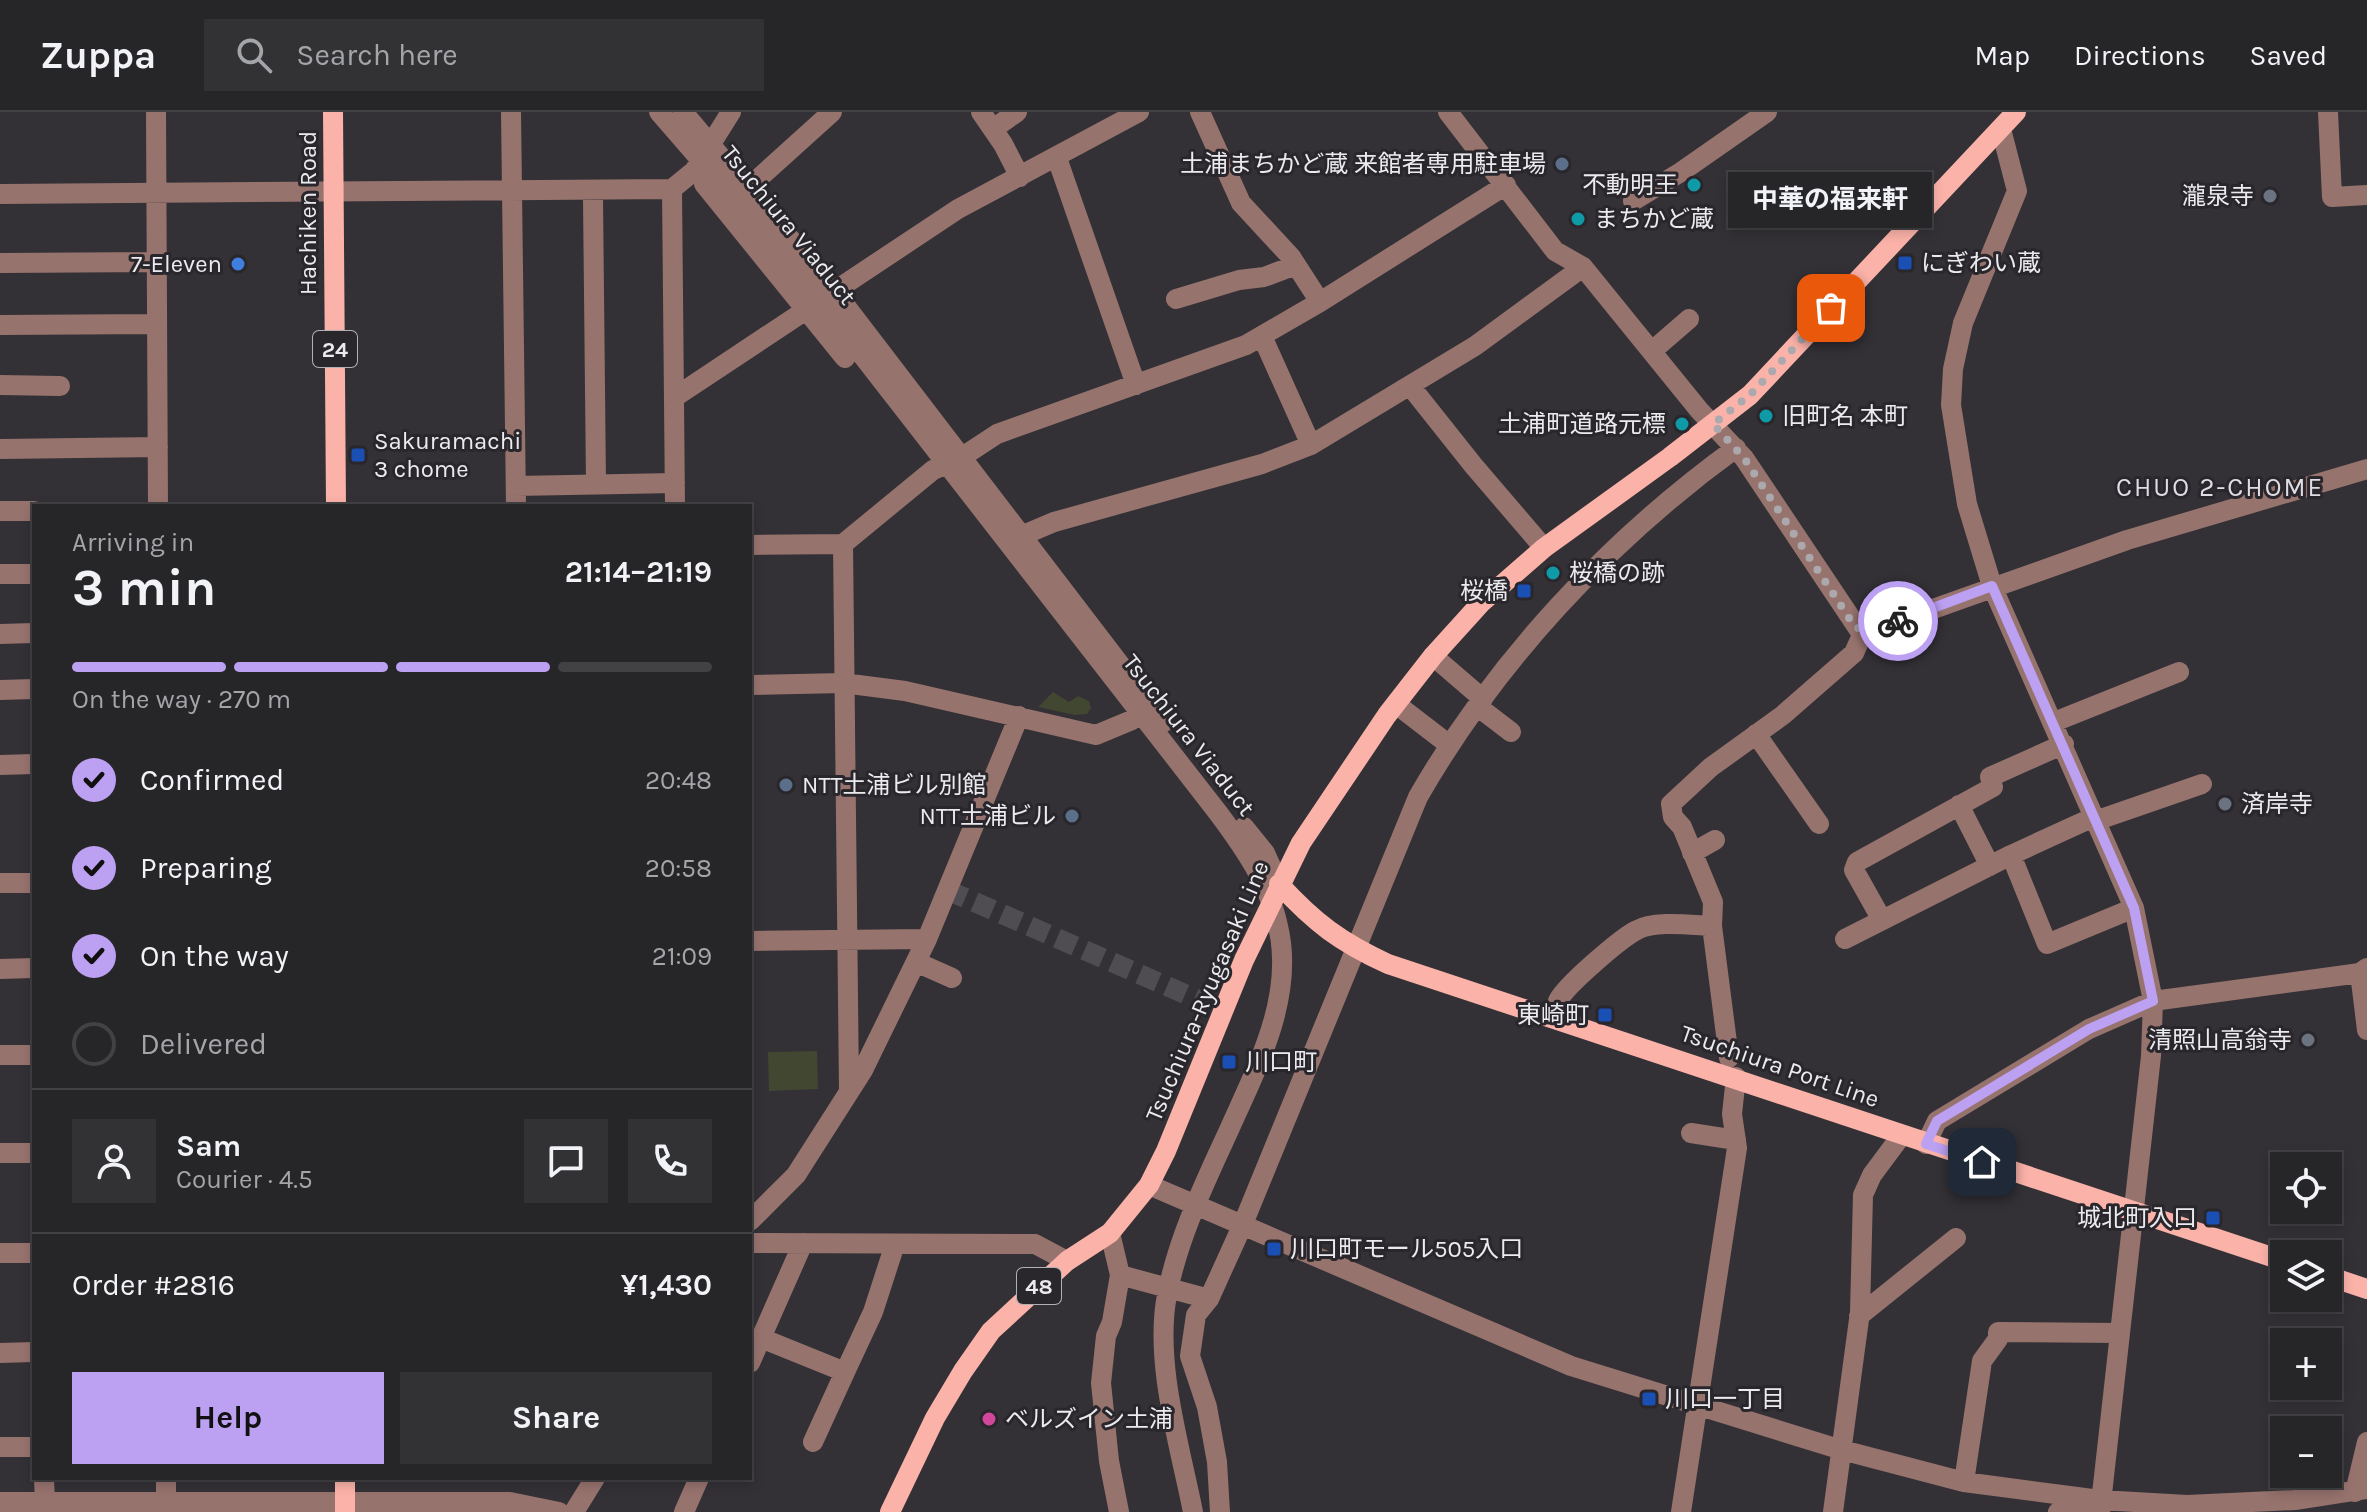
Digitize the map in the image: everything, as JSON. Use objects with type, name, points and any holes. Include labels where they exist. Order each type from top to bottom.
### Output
[{"type":"main road","name":"Hachiken Road","points":[[333,112],[336,504]]},
{"type":"main road","name":"Tsuchiura-Ryugasaki Line","points":[[890,1512],[935,1418],[991,1331],[1067,1261],[1110,1233],[1149,1185],[1279,884],[1308,832],[1433,656],[1481,603],[1544,548],[1750,395],[2016,112]]},
{"type":"main road","name":"Tsuchiura Port Line","points":[[1279,884],[1309,917],[1355,949],[1388,964],[1450,986],[1732,1068],[1901,1136],[2270,1256]]},
{"type":"main road","points":[[2342,1281],[2367,1289]]},
{"type":"main road","points":[[345,1480],[345,1506]]},
{"type":"street","points":[[156,112],[158,504]]},
{"type":"street","points":[[511,112],[516,496],[596,484],[675,483]]},
{"type":"street","points":[[642,112],[807,308],[1254,870],[1279,884]]},
{"type":"street","name":"Tsuchiura Viaduct","points":[[659,112],[796,270],[944,465],[1219,814],[1244,847],[1268,896],[1278,926],[1282,955],[1282,984],[1276,1011],[1251,1079],[1205,1182],[1167,1297],[1165,1358],[1193,1512]]},
{"type":"street","points":[[683,112],[835,292],[1265,853],[1279,884]]},
{"type":"street","points":[[0,194],[672,189],[694,171],[731,112]]},
{"type":"street","points":[[748,188],[832,112]]},
{"type":"street","points":[[1017,112],[987,120],[1020,177]]},
{"type":"street","points":[[675,397],[958,209],[1139,112]]},
{"type":"street","points":[[1200,112],[1241,203],[1296,265],[1320,302]]},
{"type":"street","points":[[1448,112],[1555,251],[1583,267],[1736,448],[1855,627],[1864,631],[2127,540],[2367,469]]},
{"type":"street","points":[[1633,201],[1767,112]]},
{"type":"street","points":[[2328,112],[2332,197],[2367,195]]},
{"type":"street","points":[[2001,129],[2017,191],[1963,323],[1953,369],[1951,405],[1967,504],[1992,586],[2097,818],[2134,908],[2153,1001],[2151,1056],[2100,1506]]},
{"type":"street","points":[[1057,158],[1136,385]]},
{"type":"street","points":[[752,545],[843,544],[933,470],[962,457],[997,434],[1246,345],[1506,185]]},
{"type":"street","points":[[672,189],[675,504]]},
{"type":"street","points":[[593,198],[596,484]]},
{"type":"street","points":[[0,263],[156,262]]},
{"type":"street","points":[[1176,299],[1239,280],[1264,277],[1296,265]]},
{"type":"street","points":[[1021,536],[1054,522],[1262,464],[1311,445],[1475,346],[1583,267]]},
{"type":"street","points":[[1652,351],[1689,319]]},
{"type":"street","points":[[0,325],[157,324]]},
{"type":"street","points":[[1262,336],[1311,445]]},
{"type":"street","points":[[0,385],[60,386]]},
{"type":"street","points":[[1411,387],[1544,548]]},
{"type":"street","points":[[0,449],[158,447]]},
{"type":"street","points":[[1220,1512],[1217,1462],[1207,1407],[1190,1356],[1196,1315],[1209,1299],[1243,1224],[1418,797],[1448,744],[1556,611],[1616,548],[1736,448]]},
{"type":"street","points":[[0,511],[32,511]]},
{"type":"street","points":[[843,544],[849,1090]]},
{"type":"street","points":[[0,574],[32,574]]},
{"type":"street","points":[[1681,1512],[1737,1148],[1732,1114],[1732,1068],[1712,926],[1713,902],[1682,827],[1673,817],[1671,804],[1711,767],[1783,715],[1854,653],[1864,631]]},
{"type":"street","points":[[0,634],[32,633]]},
{"type":"street","points":[[1433,656],[1511,732]]},
{"type":"street","points":[[2054,722],[2179,672]]},
{"type":"street","points":[[752,685],[843,683],[905,691],[1096,735],[1132,720]]},
{"type":"street","points":[[0,690],[32,689]]},
{"type":"street","points":[[1396,704],[1448,744]]},
{"type":"street","points":[[752,1219],[796,1175],[863,1070],[927,939],[1019,716]]},
{"type":"street","points":[[1756,734],[1819,824]]},
{"type":"street","points":[[1882,920],[1854,870],[1857,862],[1993,787],[1990,777],[2064,744]]},
{"type":"street","points":[[0,765],[32,764]]},
{"type":"street","points":[[1845,939],[2011,855],[2097,818],[2202,784]]},
{"type":"street","points":[[1959,805],[1990,866]]},
{"type":"street","points":[[1694,856],[1715,840]]},
{"type":"street","points":[[2011,855],[2047,944],[2134,908]]},
{"type":"street","points":[[0,883],[32,883]]},
{"type":"street","points":[[1558,1001],[1575,980],[1638,929],[1666,925],[1712,926]]},
{"type":"street","points":[[752,941],[927,939]]},
{"type":"street","points":[[916,962],[952,978]]},
{"type":"street","points":[[0,969],[32,968]]},
{"type":"street","points":[[1926,1144],[1937,1121],[2089,1029],[2153,1001],[2364,971],[2367,1030]]},
{"type":"street","points":[[0,1055],[32,1055]]},
{"type":"street","points":[[1691,1133],[1736,1140]]},
{"type":"street","points":[[1833,1512],[1859,1316],[1863,1195],[1872,1175],[1901,1136]]},
{"type":"street","points":[[0,1153],[32,1153]]},
{"type":"street","points":[[1149,1185],[1571,1366],[1842,1450],[1964,1482],[2100,1506]]},
{"type":"street","points":[[1110,1233],[1120,1275],[1112,1322],[1106,1336],[1101,1383],[1109,1461],[1119,1512]]},
{"type":"street","points":[[1859,1316],[1956,1238]]},
{"type":"street","points":[[752,1243],[1035,1244],[1067,1261]]},
{"type":"street","points":[[803,1243],[757,1337],[845,1372]]},
{"type":"street","points":[[813,1442],[873,1312],[895,1244]]},
{"type":"street","points":[[0,1253],[32,1253]]},
{"type":"street","points":[[1120,1275],[1209,1299]]},
{"type":"street","points":[[1964,1482],[1982,1361],[1998,1339],[1998,1332],[2119,1333]]},
{"type":"street","points":[[0,1353],[32,1352]]},
{"type":"street","points":[[2058,1512],[2100,1506],[2295,1500],[2361,1490],[2367,1442]]},
{"type":"street","points":[[0,1447],[32,1447]]},
{"type":"street","points":[[44,1480],[45,1502]]},
{"type":"street","points":[[166,1480],[166,1507]]},
{"type":"street","points":[[574,1512],[594,1480]]},
{"type":"street","points":[[684,1512],[698,1480]]},
{"type":"street","points":[[0,1502],[166,1507],[510,1502],[559,1512]]},
{"type":"green space","points":[[1053,692],[1069,702],[1078,696],[1089,701],[1091,708],[1087,714],[1075,715],[1038,707]]},
{"type":"green space","points":[[817,1051],[818,1089],[769,1091],[768,1052]]},
{"type":"tunnel","points":[[947,890],[1201,1001]]},
{"type":"way so far","points":[[1831,308],[1750,395],[1713,424],[1744,458],[1855,627],[1868,631],[1898,621]]},
{"type":"place","name":"土浦まちかど蔵 来館者専用駐車場","points":[[1562,164]]},
{"type":"place","name":"不動明王","points":[[1694,185]]},
{"type":"place","name":"瀧泉寺","points":[[2270,196]]},
{"type":"place","name":"まちかど蔵","points":[[1578,219]]},
{"type":"place","name":"にぎわい蔵","points":[[1905,263]]},
{"type":"place","name":"7-Eleven","points":[[238,264]]},
{"type":"place","name":"中華の福来軒","points":[[1831,308]]},
{"type":"place","name":"旧町名 本町","points":[[1766,416]]},
{"type":"place","name":"土浦町道路元標","points":[[1682,424]]},
{"type":"place","name":"Sakuramachi 3 chome","points":[[358,455]]},
{"type":"place","name":"桜橋の跡","points":[[1553,573]]},
{"type":"place","name":"桜橋","points":[[1524,591]]},
{"type":"place","name":"NTT土浦ビル別館","points":[[786,785]]},
{"type":"place","name":"済岸寺","points":[[2225,804]]},
{"type":"place","name":"NTT土浦ビル","points":[[1072,816]]},
{"type":"place","name":"東崎町","points":[[1605,1015]]},
{"type":"place","name":"清照山高翁寺","points":[[2308,1040]]},
{"type":"place","name":"川口町","points":[[1229,1062]]},
{"type":"place","name":"城北町入口","points":[[2213,1218]]},
{"type":"place","name":"川口町モール505入口","points":[[1274,1249]]},
{"type":"place","name":"川口一丁目","points":[[1649,1399]]},
{"type":"place","name":"ベルズイン土浦","points":[[989,1419]]},
{"type":"district","name":"CHUO 2-CHOME","points":[[2220,487]]},
{"type":"route","points":[[1898,621],[1992,586],[2134,908],[2153,1001],[2089,1029],[1937,1121],[1926,1144],[1982,1162]]}]
